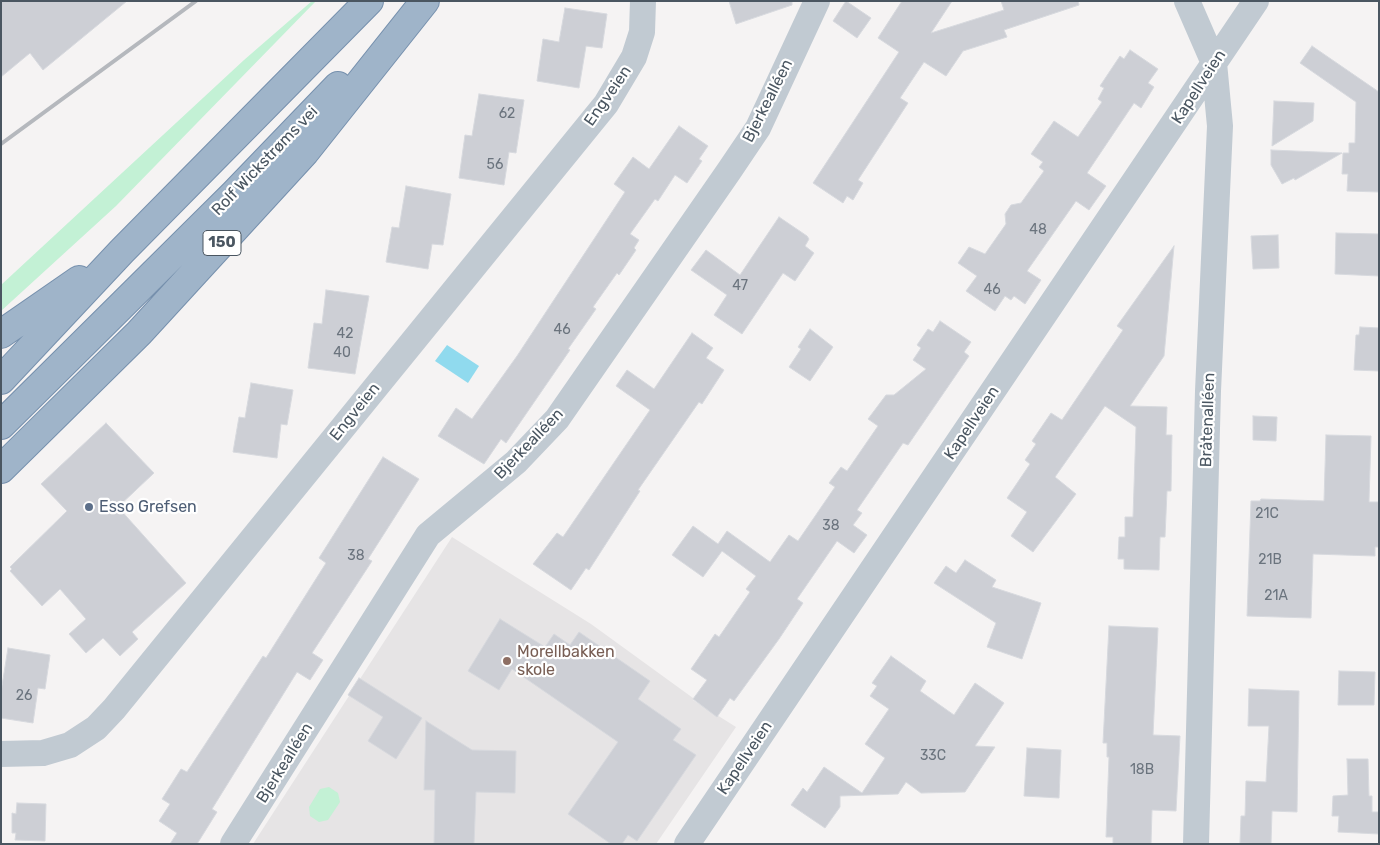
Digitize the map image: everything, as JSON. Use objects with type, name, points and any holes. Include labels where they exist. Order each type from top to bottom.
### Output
[{"type":"highway","points":[[1,380],[122,251],[369,1]]},
{"type":"highway","name":"Rolf Wickstrøms vei","points":[[1,425],[220,208],[422,1]]},
{"type":"highway","name":"150","points":[[1,469],[139,333],[299,159],[426,1]]},
{"type":"highway","points":[[1,334],[122,251]]},
{"type":"street","name":"Engveien","points":[[1,754],[43,753],[70,745],[96,728],[114,709],[606,104],[634,57],[642,32],[643,1]]},
{"type":"street","name":"Bjerkealléen","points":[[233,844],[428,535],[516,462],[557,419],[729,171],[758,128],[817,1]]},
{"type":"street","name":"Bråtenalléen","points":[[1187,1],[1214,63],[1220,126],[1208,392],[1196,844]]},
{"type":"street","name":"Kapellveien","points":[[687,844],[1191,100],[1256,1]]},
{"type":"shaded area","name":"Morellbakken skole","points":[[452,537],[591,624],[693,698],[693,700],[736,727],[656,844],[253,844]]},
{"type":"green space","points":[[312,1],[316,1],[116,206],[1,311],[1,285],[244,60]]},
{"type":"green space","points":[[329,787],[338,793],[340,802],[328,820],[319,822],[310,816],[309,807],[320,789]]},
{"type":"water","points":[[447,345],[479,366],[468,383],[435,361]]},
{"type":"building","points":[[1,1],[127,1],[43,70],[30,53],[1,77]]},
{"type":"building","points":[[729,1],[792,1],[792,5],[736,24]]},
{"type":"building","points":[[846,1],[871,18],[857,38],[833,21]]},
{"type":"building","points":[[902,1],[952,1],[931,33],[1004,10],[1001,1],[1078,1],[1079,5],[1004,30],[1007,37],[963,51],[946,76],[924,62],[900,98],[908,103],[858,180],[863,183],[853,200],[847,196],[843,203],[813,183],[899,52],[878,38]]},
{"type":"building","points":[[565,8],[607,14],[602,48],[586,46],[579,88],[537,81],[543,39],[559,42]]},
{"type":"building","points":[[1312,46],[1379,92],[1379,192],[1347,191],[1348,174],[1342,174],[1343,153],[1349,153],[1349,143],[1355,143],[1356,102],[1300,63]]},
{"type":"building","points":[[1130,50],[1158,69],[1148,83],[1154,87],[1141,108],[1134,103],[1087,173],[1106,186],[1089,210],[1076,201],[1027,271],[1041,280],[1025,304],[1014,296],[1011,300],[1005,296],[995,311],[966,291],[977,276],[958,263],[969,247],[985,254],[1006,224],[1005,214],[1011,205],[1021,203],[1044,171],[1039,167],[1043,162],[1031,154],[1054,121],[1078,137],[1102,102],[1098,99],[1104,88],[1100,86],[1120,56],[1124,59]]},
{"type":"building","points":[[479,94],[524,100],[516,153],[509,152],[504,185],[459,178],[465,135],[472,136]]},
{"type":"building","points":[[1274,101],[1314,103],[1313,121],[1272,146]]},
{"type":"building","points":[[679,126],[708,146],[699,159],[702,161],[687,183],[675,175],[658,201],[655,199],[630,234],[639,240],[634,248],[636,250],[593,307],[596,309],[568,349],[570,350],[506,443],[501,439],[484,464],[438,436],[456,408],[472,419],[517,356],[625,192],[614,184],[633,157],[649,169]]},
{"type":"building","points":[[1271,150],[1342,153],[1295,180],[1294,178],[1282,184],[1271,165]]},
{"type":"building","points":[[406,186],[451,194],[443,245],[432,244],[428,269],[386,262],[392,227],[399,228]]},
{"type":"building","points":[[779,217],[807,236],[809,239],[805,246],[814,253],[795,281],[783,273],[742,334],[714,315],[727,295],[691,270],[706,250],[740,275]]},
{"type":"building","points":[[1336,233],[1379,234],[1379,276],[1335,274]]},
{"type":"building","points":[[1278,235],[1279,268],[1253,269],[1251,236]]},
{"type":"building","points":[[1174,246],[1164,356],[1130,406],[1167,407],[1166,435],[1172,435],[1171,491],[1167,491],[1165,537],[1160,537],[1159,570],[1124,569],[1124,559],[1118,559],[1119,537],[1125,537],[1125,517],[1133,517],[1136,427],[1105,406],[1055,477],[1076,494],[1033,552],[1011,536],[1027,512],[1007,498],[1030,464],[1025,460],[1036,444],[1032,441],[1051,413],[1062,420],[1123,330],[1117,326]]},
{"type":"building","points":[[326,290],[369,296],[355,374],[308,368],[314,323],[322,324]]},
{"type":"building","points":[[940,321],[971,342],[964,352],[969,356],[908,445],[903,443],[857,510],[862,513],[853,525],[867,535],[854,553],[837,541],[797,599],[803,603],[779,639],[734,701],[730,698],[717,717],[693,699],[707,680],[691,669],[715,634],[719,637],[750,592],[746,589],[756,576],[722,551],[703,577],[672,555],[693,526],[718,544],[727,531],[770,562],[789,535],[798,541],[835,487],[829,483],[841,467],[847,471],[878,426],[868,419],[886,395],[894,395],[926,369],[913,360],[921,348],[917,345],[928,329],[933,332]]},
{"type":"building","points":[[1360,327],[1379,328],[1379,371],[1354,370],[1356,335],[1359,335]]},
{"type":"building","points":[[810,329],[833,347],[810,381],[789,367],[801,349],[798,347]]},
{"type":"building","points":[[692,333],[713,348],[706,358],[724,370],[702,404],[699,402],[638,490],[640,491],[589,570],[586,568],[571,590],[533,564],[557,533],[563,537],[650,410],[616,386],[627,370],[654,389]]},
{"type":"building","points":[[251,383],[293,390],[287,425],[281,424],[277,458],[233,452],[239,417],[245,418]]},
{"type":"building","points":[[1253,416],[1277,417],[1276,441],[1253,440]]},
{"type":"building","points":[[106,423],[154,473],[118,507],[186,583],[132,632],[138,639],[120,656],[103,638],[86,653],[69,634],[86,619],[60,589],[42,606],[10,571],[12,569],[10,567],[67,511],[41,484]]},
{"type":"building","points":[[1326,435],[1371,436],[1369,502],[1379,502],[1379,547],[1375,547],[1375,556],[1313,554],[1311,618],[1247,616],[1251,501],[1260,501],[1261,499],[1324,501]]},
{"type":"building","points":[[383,457],[419,479],[368,559],[372,561],[312,653],[323,660],[310,680],[297,672],[212,809],[217,812],[197,844],[170,844],[177,833],[159,821],[170,804],[162,799],[181,769],[187,772],[263,656],[266,658],[326,563],[319,558]]},
{"type":"building","points":[[965,560],[996,580],[992,587],[1041,603],[1022,659],[987,647],[996,623],[934,583],[946,566],[956,573]]},
{"type":"building","points":[[500,619],[545,647],[554,634],[570,645],[579,632],[650,681],[638,699],[681,729],[673,740],[696,755],[637,841],[628,835],[622,844],[611,844],[568,814],[618,742],[512,669],[499,690],[468,671]]},
{"type":"building","points":[[1109,626],[1158,628],[1153,735],[1180,736],[1176,811],[1152,810],[1151,844],[1113,844],[1113,837],[1106,837],[1109,757],[1107,757],[1107,743],[1103,743]]},
{"type":"building","points":[[8,648],[50,655],[45,689],[38,688],[33,723],[1,718],[1,692]]},
{"type":"building","points":[[891,656],[926,681],[920,691],[954,715],[975,683],[1004,703],[975,746],[995,747],[965,792],[921,793],[906,782],[898,794],[840,796],[840,807],[825,828],[791,805],[803,788],[807,792],[824,767],[862,793],[885,758],[865,744],[889,709],[870,696],[877,686],[872,683]]},
{"type":"building","points":[[1339,671],[1375,672],[1374,705],[1338,705]]},
{"type":"building","points":[[359,678],[422,718],[396,759],[368,741],[383,717],[348,695]]},
{"type":"building","points":[[1249,689],[1299,691],[1297,812],[1272,811],[1271,844],[1240,843],[1241,816],[1245,816],[1246,781],[1266,782],[1269,726],[1248,726]]},
{"type":"building","points":[[426,721],[472,750],[516,751],[515,793],[476,792],[474,844],[434,844],[435,790],[424,790]]},
{"type":"building","points":[[1027,748],[1061,750],[1059,798],[1024,796]]},
{"type":"building","points":[[1347,759],[1368,759],[1369,796],[1372,796],[1372,812],[1379,812],[1379,834],[1338,832],[1339,816],[1332,816],[1333,796],[1348,795]]},
{"type":"building","points":[[17,803],[46,804],[45,841],[15,840],[16,833],[12,833],[12,813],[16,814]]},
{"type":"railway","points":[[1,144],[196,1]]},
{"type":"place","name":"Esso Grefsen","points":[[89,507]]},
{"type":"place","name":"Morellbakken skole","points":[[507,661]]}]
